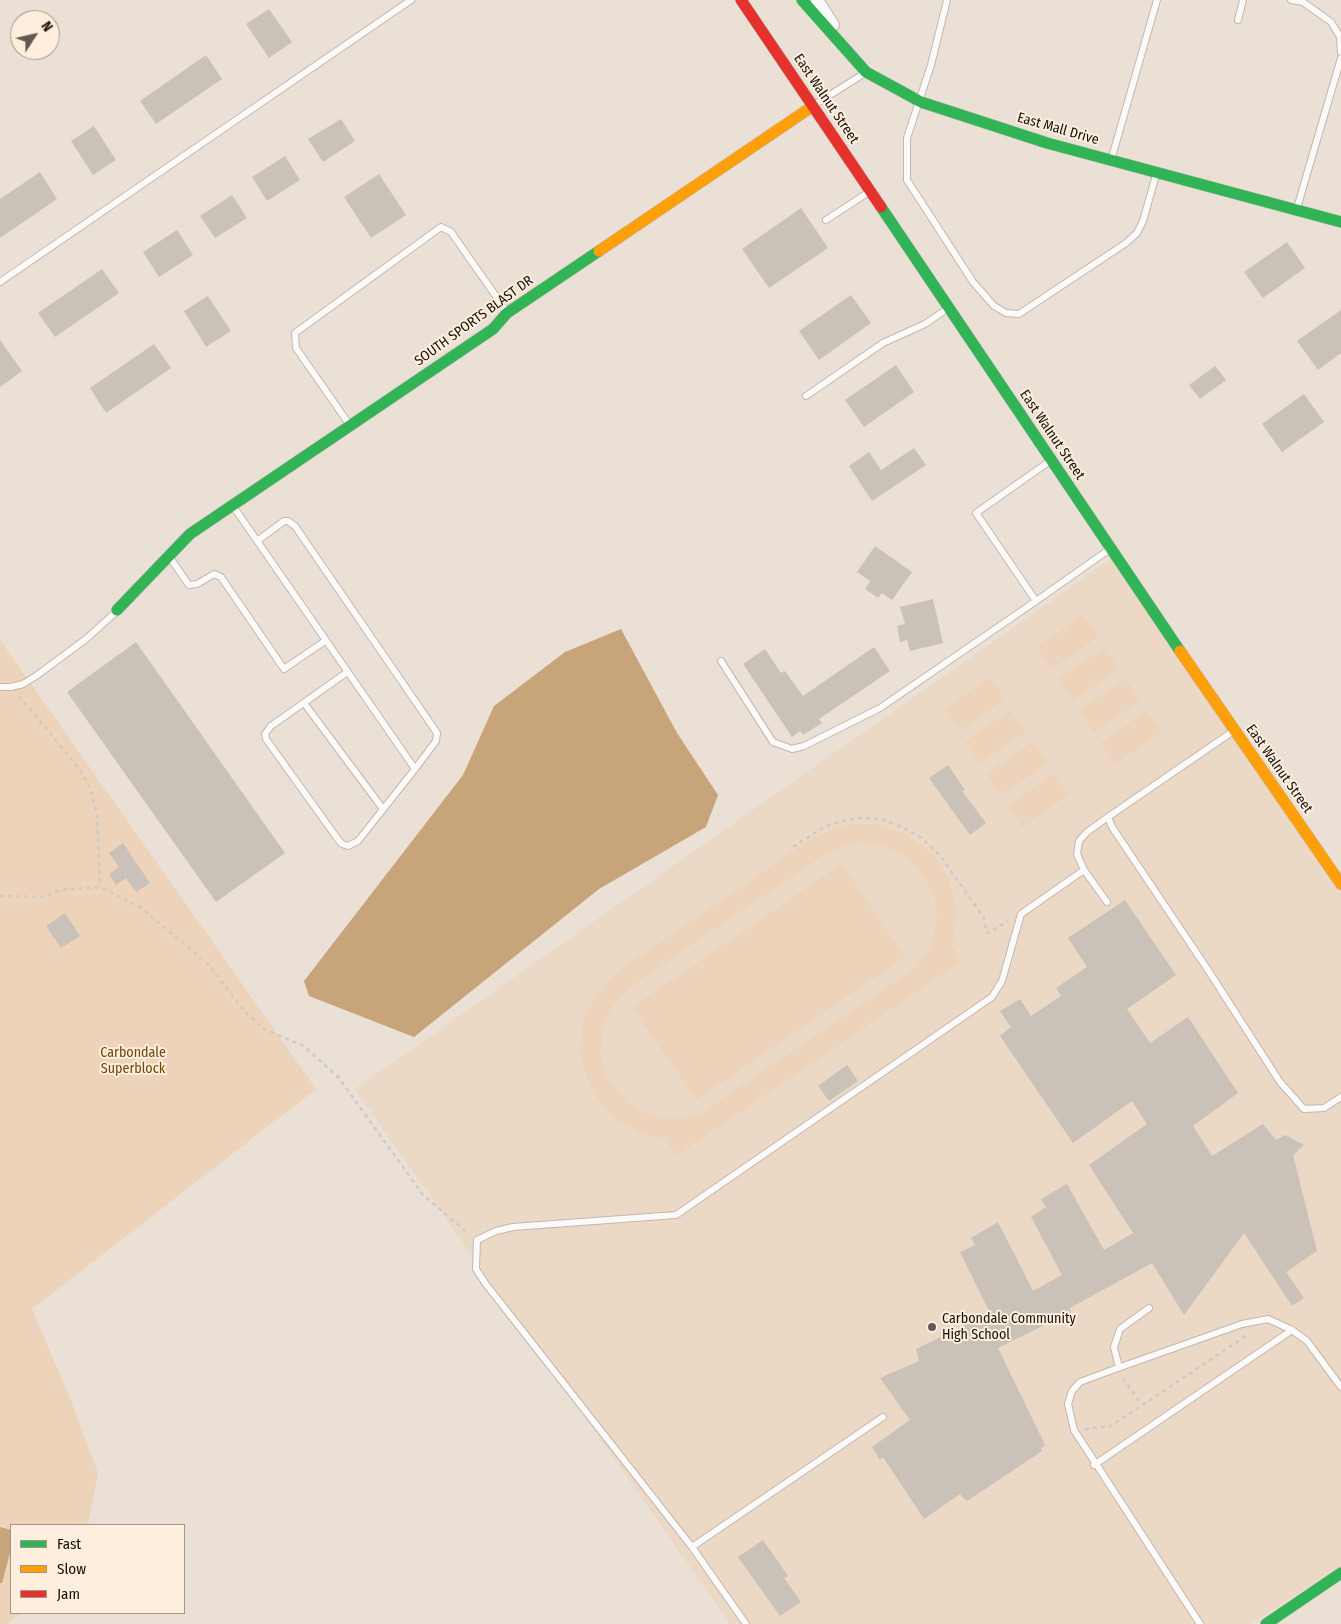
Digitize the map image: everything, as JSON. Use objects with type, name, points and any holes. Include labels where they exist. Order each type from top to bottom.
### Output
[{"type":"street","name":"East Walnut Street","points":[[741,0],[1234,731],[1341,884]]},
{"type":"street","name":"East Mall Drive","points":[[802,0],[863,70],[919,101],[1047,143],[1341,222]]},
{"type":"street","points":[[817,0],[863,70]]},
{"type":"street","name":"SOUTH SPORTS BLAST DR","points":[[117,610],[153,575],[168,555],[190,534],[493,329],[507,313],[813,106]]},
{"type":"street","points":[[1272,1622],[1341,1573]]},
{"type":"lane","points":[[0,282],[411,0]]},
{"type":"lane","points":[[947,0],[931,65],[907,138],[907,180],[973,282],[994,306],[1006,313],[1019,314],[1032,307],[1137,233],[1157,173]]},
{"type":"lane","points":[[1111,160],[1157,0]]},
{"type":"lane","points":[[1238,20],[1244,0]]},
{"type":"lane","points":[[1291,0],[1303,2],[1331,22],[1340,37],[1341,52]]},
{"type":"lane","points":[[1296,210],[1341,58]]},
{"type":"lane","points":[[813,106],[863,70]]},
{"type":"lane","points":[[826,220],[870,191]]},
{"type":"lane","points":[[351,426],[296,348],[295,333],[441,227],[452,232],[507,313]]},
{"type":"lane","points":[[806,396],[883,343],[925,324],[948,309]]},
{"type":"lane","points":[[1036,601],[976,513],[1051,460]]},
{"type":"lane","points":[[233,505],[346,673],[415,769]]},
{"type":"lane","points":[[257,540],[284,521],[288,521],[296,526],[437,733],[436,741],[354,845],[342,844],[337,838],[266,739],[266,730],[346,673]]},
{"type":"lane","points":[[721,661],[773,742],[792,749],[804,746],[880,708],[1111,549]]},
{"type":"lane","points":[[168,555],[189,585],[197,584],[214,574],[221,577],[284,669],[325,641]]},
{"type":"lane","points":[[0,687],[23,684],[36,676],[86,639],[117,610]]},
{"type":"lane","points":[[304,703],[383,809]]},
{"type":"lane","points":[[1107,902],[1084,870],[1077,854],[1080,840],[1087,832],[1108,817],[1234,731]]},
{"type":"lane","points":[[1108,817],[1112,827],[1280,1082],[1304,1109],[1324,1108],[1341,1097]]},
{"type":"lane","points":[[746,1624],[692,1547],[476,1269],[477,1240],[496,1230],[513,1227],[676,1215],[992,997],[1002,981],[1021,914],[1084,870]]},
{"type":"lane","points":[[1119,1368],[1114,1346],[1120,1329],[1149,1308]]},
{"type":"lane","points":[[1200,1624],[1094,1465],[1074,1430],[1068,1411],[1069,1396],[1080,1382],[1250,1322],[1268,1319],[1292,1330],[1312,1346],[1341,1387]]},
{"type":"lane","points":[[1094,1465],[1292,1330]]},
{"type":"lane","points":[[692,1547],[883,1417]]},
{"type":"path","points":[[11,687],[81,771],[92,790],[97,816],[100,887]]},
{"type":"path","points":[[793,846],[824,827],[842,821],[860,818],[880,819],[902,827],[933,848],[984,918],[987,933],[1021,914]]},
{"type":"path","points":[[0,896],[42,897],[61,890],[100,887],[140,907],[208,964],[246,1013],[264,1029],[304,1046],[340,1078],[423,1195],[477,1240]]},
{"type":"path","points":[[1086,1429],[1110,1426],[1256,1329]]},
{"type":"path","points":[[1123,1376],[1142,1405]]},
{"type":"shaded area","name":"Carbondale Community High School","points":[[1115,556],[1341,886],[1341,1565],[1251,1624],[730,1624],[355,1089]]},
{"type":"shaded area","points":[[621,629],[677,733],[718,795],[706,827],[599,889],[414,1037],[309,996],[304,981],[463,775],[494,706],[565,652]]},
{"type":"shaded area","points":[[0,1527],[10,1530],[10,1553],[2,1583],[0,1583]]},
{"type":"green space","points":[[1083,615],[1098,637],[1052,668],[1037,647]]},
{"type":"green space","name":"Carbondale Superblock","points":[[0,640],[316,1089],[32,1309],[70,1398],[98,1473],[88,1524],[10,1524],[10,1614],[19,1614],[8,1624],[0,1624]]},
{"type":"green space","points":[[1104,648],[1119,669],[1073,701],[1058,679]]},
{"type":"green space","points":[[990,678],[1005,699],[959,731],[944,709]]},
{"type":"green space","points":[[1126,679],[1140,700],[1094,732],[1080,710]]},
{"type":"green space","points":[[1011,710],[1026,732],[980,763],[965,742]]},
{"type":"green space","points":[[1147,711],[1161,732],[1115,764],[1101,742]]},
{"type":"green space","points":[[1033,742],[1048,763],[1001,795],[987,773]]},
{"type":"green space","points":[[1054,774],[1068,795],[1022,827],[1008,805]]},
{"type":"green space","points":[[875,824],[905,834],[931,853],[941,865],[949,880],[957,911],[952,946],[962,961],[676,1156],[666,1139],[645,1135],[617,1120],[595,1096],[583,1066],[580,1050],[584,1019],[599,990],[623,968],[813,838],[843,826]],"holes":[[[859,843],[884,846],[907,857],[924,875],[935,899],[937,924],[930,948],[915,968],[702,1113],[691,1117],[669,1119],[646,1114],[627,1103],[606,1076],[600,1054],[605,1020],[617,1000],[633,985],[825,854],[846,845]]]},
{"type":"green space","points":[[842,864],[905,957],[696,1100],[633,1007]]},
{"type":"building","points":[[269,9],[292,42],[269,58],[246,24]]},
{"type":"building","points":[[206,55],[222,79],[156,124],[140,101]]},
{"type":"building","points":[[341,119],[355,141],[323,162],[308,139]]},
{"type":"building","points":[[94,126],[116,160],[93,175],[71,141]]},
{"type":"building","points":[[285,156],[300,180],[267,201],[252,177]]},
{"type":"building","points":[[40,172],[57,199],[0,238],[0,199]]},
{"type":"building","points":[[379,174],[406,215],[371,238],[344,197]]},
{"type":"building","points":[[232,195],[247,218],[215,238],[200,216]]},
{"type":"building","points":[[801,208],[828,248],[769,288],[742,249]]},
{"type":"building","points":[[177,230],[193,255],[159,277],[143,252]]},
{"type":"building","points":[[1287,242],[1305,268],[1263,298],[1244,272]]},
{"type":"building","points":[[102,269],[119,293],[55,337],[38,313]]},
{"type":"building","points":[[851,295],[871,323],[819,360],[799,331]]},
{"type":"building","points":[[208,296],[231,331],[206,347],[184,311]]},
{"type":"building","points":[[1341,310],[1341,353],[1318,370],[1297,341]]},
{"type":"building","points":[[0,340],[22,371],[0,387]]},
{"type":"building","points":[[154,344],[171,368],[106,413],[90,388]]},
{"type":"building","points":[[896,365],[914,392],[864,427],[845,400]]},
{"type":"building","points":[[1215,366],[1226,380],[1200,399],[1189,385]]},
{"type":"building","points":[[1304,394],[1324,422],[1282,452],[1262,424]]},
{"type":"building","points":[[914,448],[926,465],[872,501],[849,466],[869,452],[881,470]]},
{"type":"building","points":[[875,546],[912,572],[892,600],[882,593],[878,598],[865,589],[870,581],[857,572]]},
{"type":"building","points":[[933,599],[943,643],[910,651],[907,640],[900,642],[897,626],[905,624],[900,607]]},
{"type":"building","points":[[136,642],[285,853],[216,902],[67,692]]},
{"type":"building","points":[[874,647],[890,671],[819,719],[822,723],[803,735],[800,731],[792,737],[743,664],[765,649],[781,673],[785,671],[803,696]]},
{"type":"building","points":[[948,765],[965,790],[962,791],[986,823],[970,835],[929,778]]},
{"type":"building","points":[[123,843],[150,883],[136,892],[126,878],[116,885],[109,874],[119,867],[109,853]]},
{"type":"building","points":[[1125,900],[1176,975],[1127,1009],[1150,1043],[1188,1017],[1238,1093],[1193,1126],[1212,1156],[1263,1124],[1276,1140],[1285,1135],[1304,1145],[1293,1155],[1317,1251],[1286,1272],[1304,1298],[1292,1306],[1244,1233],[1184,1315],[1152,1263],[1070,1308],[1071,1312],[998,1348],[1045,1445],[1041,1448],[1042,1451],[967,1501],[960,1494],[924,1519],[883,1457],[880,1460],[872,1447],[910,1420],[880,1378],[919,1361],[916,1349],[990,1313],[960,1252],[975,1245],[971,1238],[998,1222],[1033,1291],[1062,1275],[1031,1217],[1046,1207],[1041,1199],[1067,1184],[1104,1250],[1133,1233],[1089,1165],[1147,1124],[1132,1101],[1073,1143],[1000,1036],[1011,1027],[1000,1011],[1020,999],[1031,1016],[1061,996],[1056,988],[1087,967],[1068,938]]},
{"type":"building","points":[[65,913],[80,936],[61,948],[46,926]]},
{"type":"building","points":[[847,1065],[858,1081],[829,1101],[818,1086]]},
{"type":"building","points":[[763,1540],[788,1576],[784,1578],[801,1602],[780,1616],[738,1557]]},
{"type":"traffic: fast","points":[[802,0],[866,72],[921,102],[1047,143],[1341,222]]},
{"type":"traffic: fast","points":[[881,207],[1180,651]]},
{"type":"traffic: fast","points":[[117,610],[190,534],[493,329],[507,313],[599,251]]},
{"type":"traffic: fast","points":[[1266,1624],[1341,1573]]},
{"type":"traffic: slow","points":[[599,251],[813,106]]},
{"type":"traffic: slow","points":[[1180,651],[1341,884]]},
{"type":"traffic: jam","points":[[741,0],[881,207]]},
{"type":"place","name":"Carbondale Community High School","points":[[932,1327]]}]
